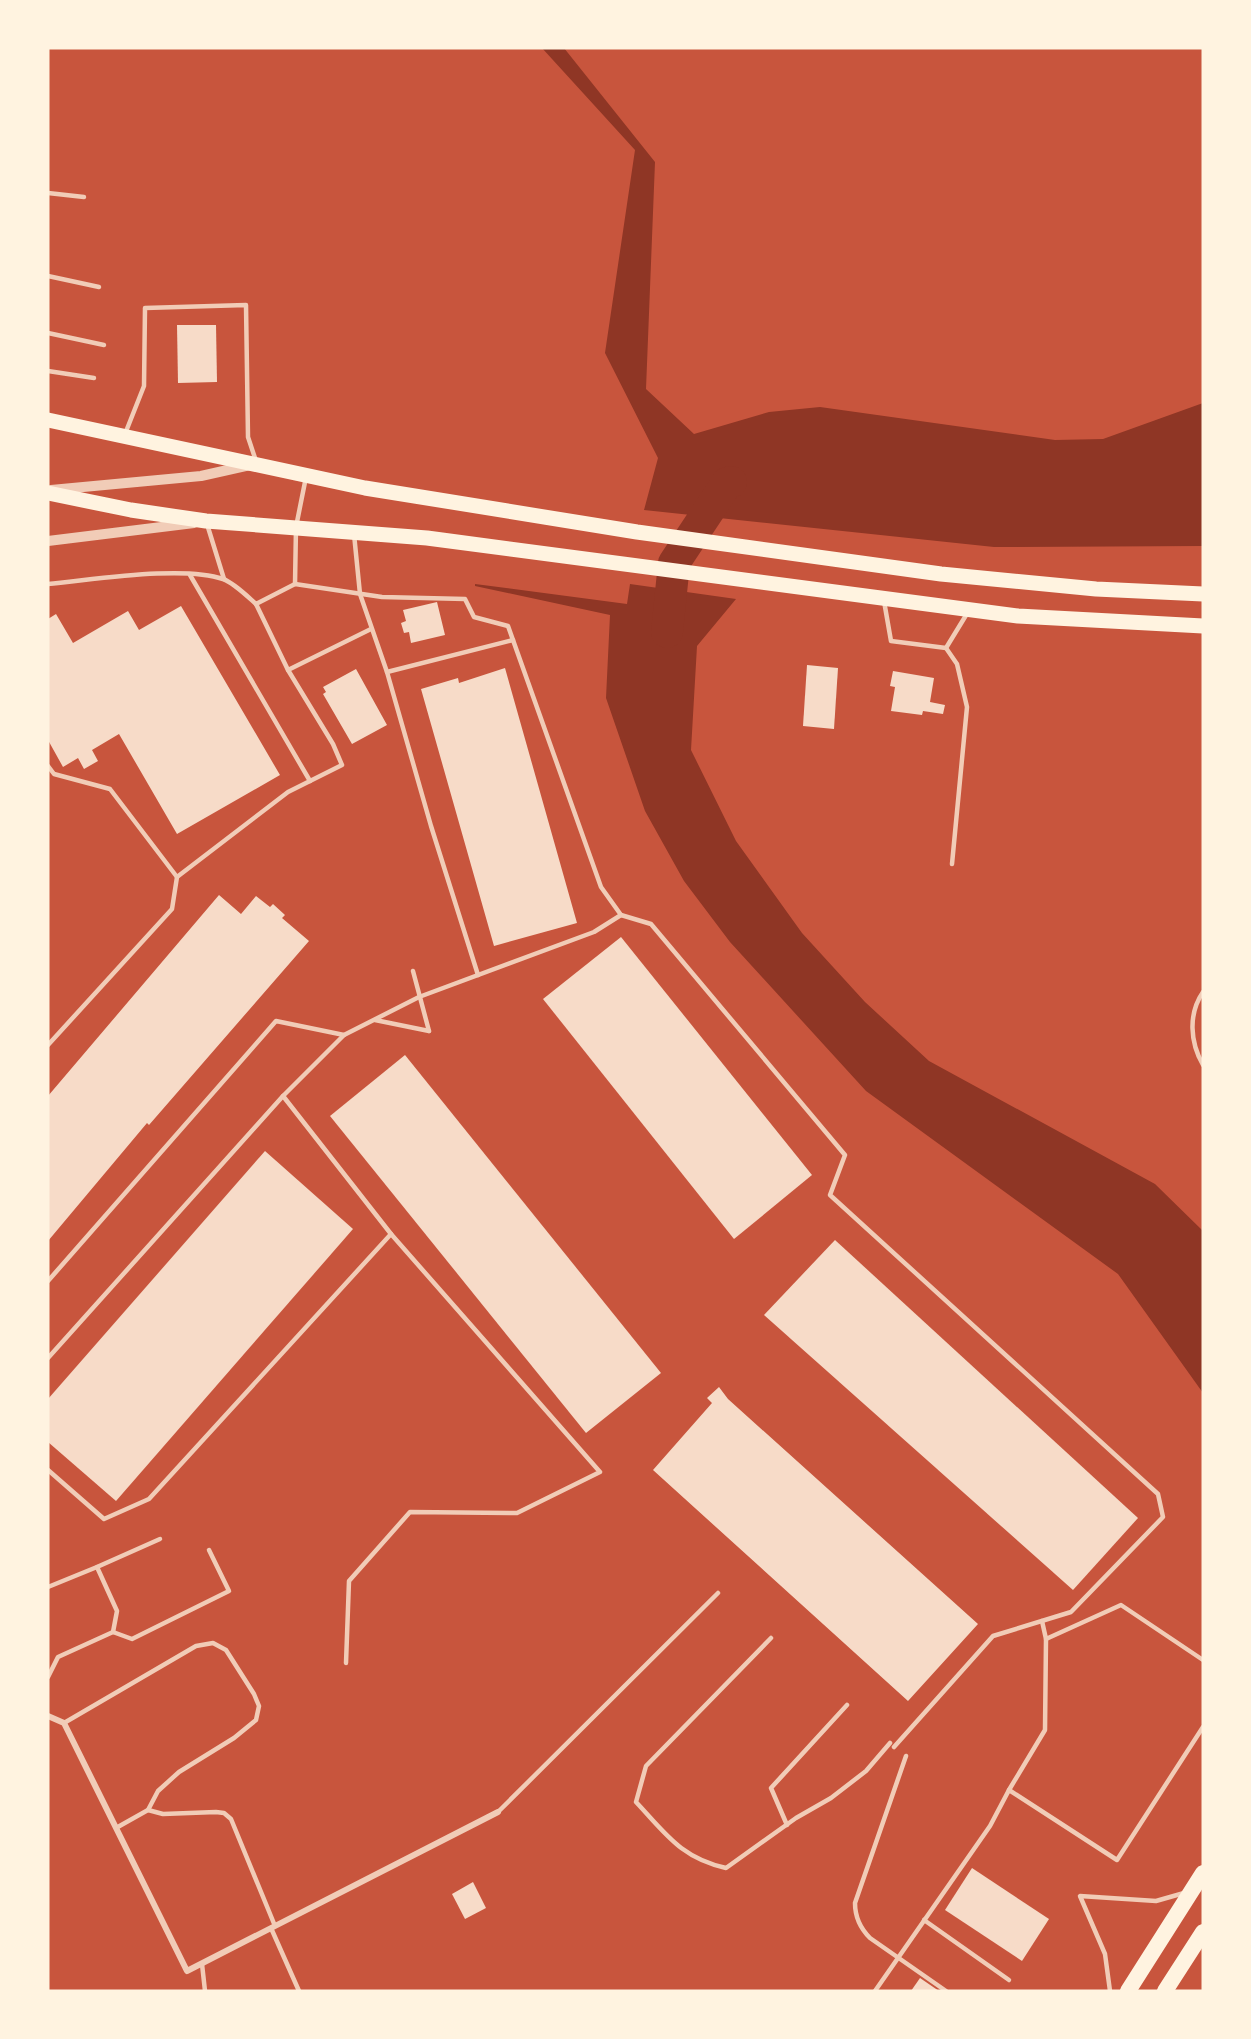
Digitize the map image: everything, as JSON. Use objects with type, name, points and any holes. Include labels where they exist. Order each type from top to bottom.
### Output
[{"type":"highway","points":[[1128,1991],[1203,1873]]},
{"type":"highway","points":[[1166,1991],[1203,1932]]},
{"type":"main road","points":[[48,420],[365,488],[637,532],[941,574],[1023,583],[1203,594]]},
{"type":"main road","points":[[48,491],[131,510],[206,521],[353,531],[469,543],[970,610],[1065,620],[1203,626]]},
{"type":"street","points":[[48,491],[201,476],[257,463]]},
{"type":"street","points":[[48,541],[206,521]]},
{"type":"street","points":[[48,1716],[64,1723],[187,1971],[498,1812]]},
{"type":"lane","points":[[48,193],[84,197]]},
{"type":"lane","points":[[48,276],[99,287]]},
{"type":"lane","points":[[124,435],[144,386],[145,308],[246,305],[248,437],[257,463]]},
{"type":"lane","points":[[48,333],[104,345]]},
{"type":"lane","points":[[48,371],[94,378]]},
{"type":"lane","points":[[296,584],[296,527],[306,475]]},
{"type":"lane","points":[[206,521],[224,579]]},
{"type":"lane","points":[[353,531],[360,594],[387,672],[431,826],[478,975]]},
{"type":"lane","points":[[48,584],[151,575],[190,575],[224,579],[256,604],[288,670],[333,744],[342,765],[288,792],[177,877],[171,909],[48,1045]]},
{"type":"lane","points":[[190,575],[310,781]]},
{"type":"lane","points":[[256,604],[296,584],[360,594],[465,598],[474,616],[508,626],[601,887],[621,915],[651,924],[845,1155],[830,1195],[1158,1494],[1162,1517],[1071,1612],[993,1636],[892,1745],[866,1771],[840,1792],[796,1818],[726,1868],[702,1863],[677,1846],[636,1802],[646,1766],[771,1638]]},
{"type":"lane","points":[[884,598],[891,641],[946,648],[957,664],[967,706],[952,864]]},
{"type":"lane","points":[[946,648],[970,610]]},
{"type":"lane","points":[[288,670],[371,629]]},
{"type":"lane","points":[[387,672],[513,640]]},
{"type":"lane","points":[[48,766],[54,774],[110,789],[177,877]]},
{"type":"lane","points":[[48,1358],[283,1096],[344,1035],[419,996],[594,932],[621,915]]},
{"type":"lane","points":[[375,1020],[429,1031],[413,971]]},
{"type":"lane","points":[[1203,992],[1198,1000],[1192,1021],[1195,1046],[1203,1065]]},
{"type":"lane","points":[[48,1281],[276,1021],[344,1035]]},
{"type":"lane","points":[[283,1096],[391,1234],[600,1472],[517,1513],[410,1512],[348,1581],[346,1663]]},
{"type":"lane","points":[[48,1470],[104,1519],[149,1499],[391,1234]]},
{"type":"lane","points":[[48,1587],[160,1539]]},
{"type":"lane","points":[[48,1677],[58,1658],[113,1632],[132,1639],[229,1591],[209,1550]]},
{"type":"lane","points":[[97,1567],[117,1611],[113,1632]]},
{"type":"lane","points":[[498,1812],[718,1593]]},
{"type":"lane","points":[[1046,1639],[1121,1605],[1203,1660]]},
{"type":"lane","points":[[875,1991],[990,1826],[1045,1730],[1046,1639],[1042,1621]]},
{"type":"lane","points":[[64,1723],[196,1646],[213,1643],[226,1650],[254,1694],[259,1706],[256,1720],[234,1738],[179,1772],[158,1791],[148,1810],[116,1828]]},
{"type":"lane","points":[[787,1825],[771,1788],[847,1705]]},
{"type":"lane","points":[[1009,1790],[1116,1860],[1203,1727]]},
{"type":"lane","points":[[906,1756],[855,1903],[855,1911],[865,1933],[946,1991]]},
{"type":"lane","points":[[148,1810],[164,1814],[224,1813],[231,1819],[299,1991]]},
{"type":"lane","points":[[1110,1991],[1105,1954],[1080,1896],[1156,1901],[1192,1891]]},
{"type":"lane","points":[[924,1920],[1009,1980]]},
{"type":"lane","points":[[202,1964],[205,1991]]},
{"type":"shaded area","points":[[542,48],[564,48],[655,162],[646,389],[694,434],[769,412],[820,407],[1055,440],[1103,439],[1203,403],[1203,546],[994,547],[644,510],[658,458],[605,353],[635,150]]},
{"type":"shaded area","points":[[475,584],[627,604],[630,584],[736,599],[697,646],[691,750],[736,841],[802,933],[865,1002],[929,1061],[1155,1184],[1203,1231],[1203,1393],[1118,1274],[866,1091],[730,942],[684,881],[645,811],[606,698],[610,615],[475,586]]},
{"type":"building","points":[[177,325],[216,325],[217,382],[178,383]]},
{"type":"building","points":[[437,602],[445,635],[411,643],[409,632],[404,633],[401,623],[406,621],[403,610]]},
{"type":"building","points":[[181,606],[280,775],[177,834],[119,734],[92,750],[98,761],[84,769],[78,758],[63,767],[48,740],[48,619],[56,614],[73,643],[128,611],[139,630]]},
{"type":"building","points":[[807,665],[838,668],[834,729],[803,726]]},
{"type":"building","points":[[505,668],[577,923],[494,946],[421,689],[458,678],[459,683]]},
{"type":"building","points":[[356,669],[387,725],[352,744],[323,694],[326,692],[323,687]]},
{"type":"building","points":[[893,671],[934,678],[930,702],[945,705],[943,714],[923,711],[922,715],[891,711],[895,687],[890,686]]},
{"type":"building","points":[[219,895],[241,914],[256,896],[270,907],[273,904],[285,915],[282,918],[309,941],[149,1125],[147,1123],[48,1241],[48,1096]]},
{"type":"building","points":[[621,937],[812,1175],[734,1239],[543,999]]},
{"type":"building","points":[[405,1055],[661,1373],[586,1433],[330,1116]]},
{"type":"building","points":[[265,1151],[353,1229],[116,1501],[48,1442],[48,1399]]},
{"type":"building","points":[[835,1240],[1138,1518],[1073,1590],[764,1315]]},
{"type":"building","points":[[719,1387],[728,1399],[978,1624],[908,1701],[653,1470],[712,1403],[707,1398]]},
{"type":"building","points":[[972,1868],[1049,1919],[1022,1961],[945,1910]]},
{"type":"building","points":[[473,1882],[486,1908],[465,1919],[452,1894]]},
{"type":"building","points":[[920,1978],[939,1991],[911,1991]]},
{"type":"waterway","points":[[667,632],[674,563],[727,483],[731,482]]}]
